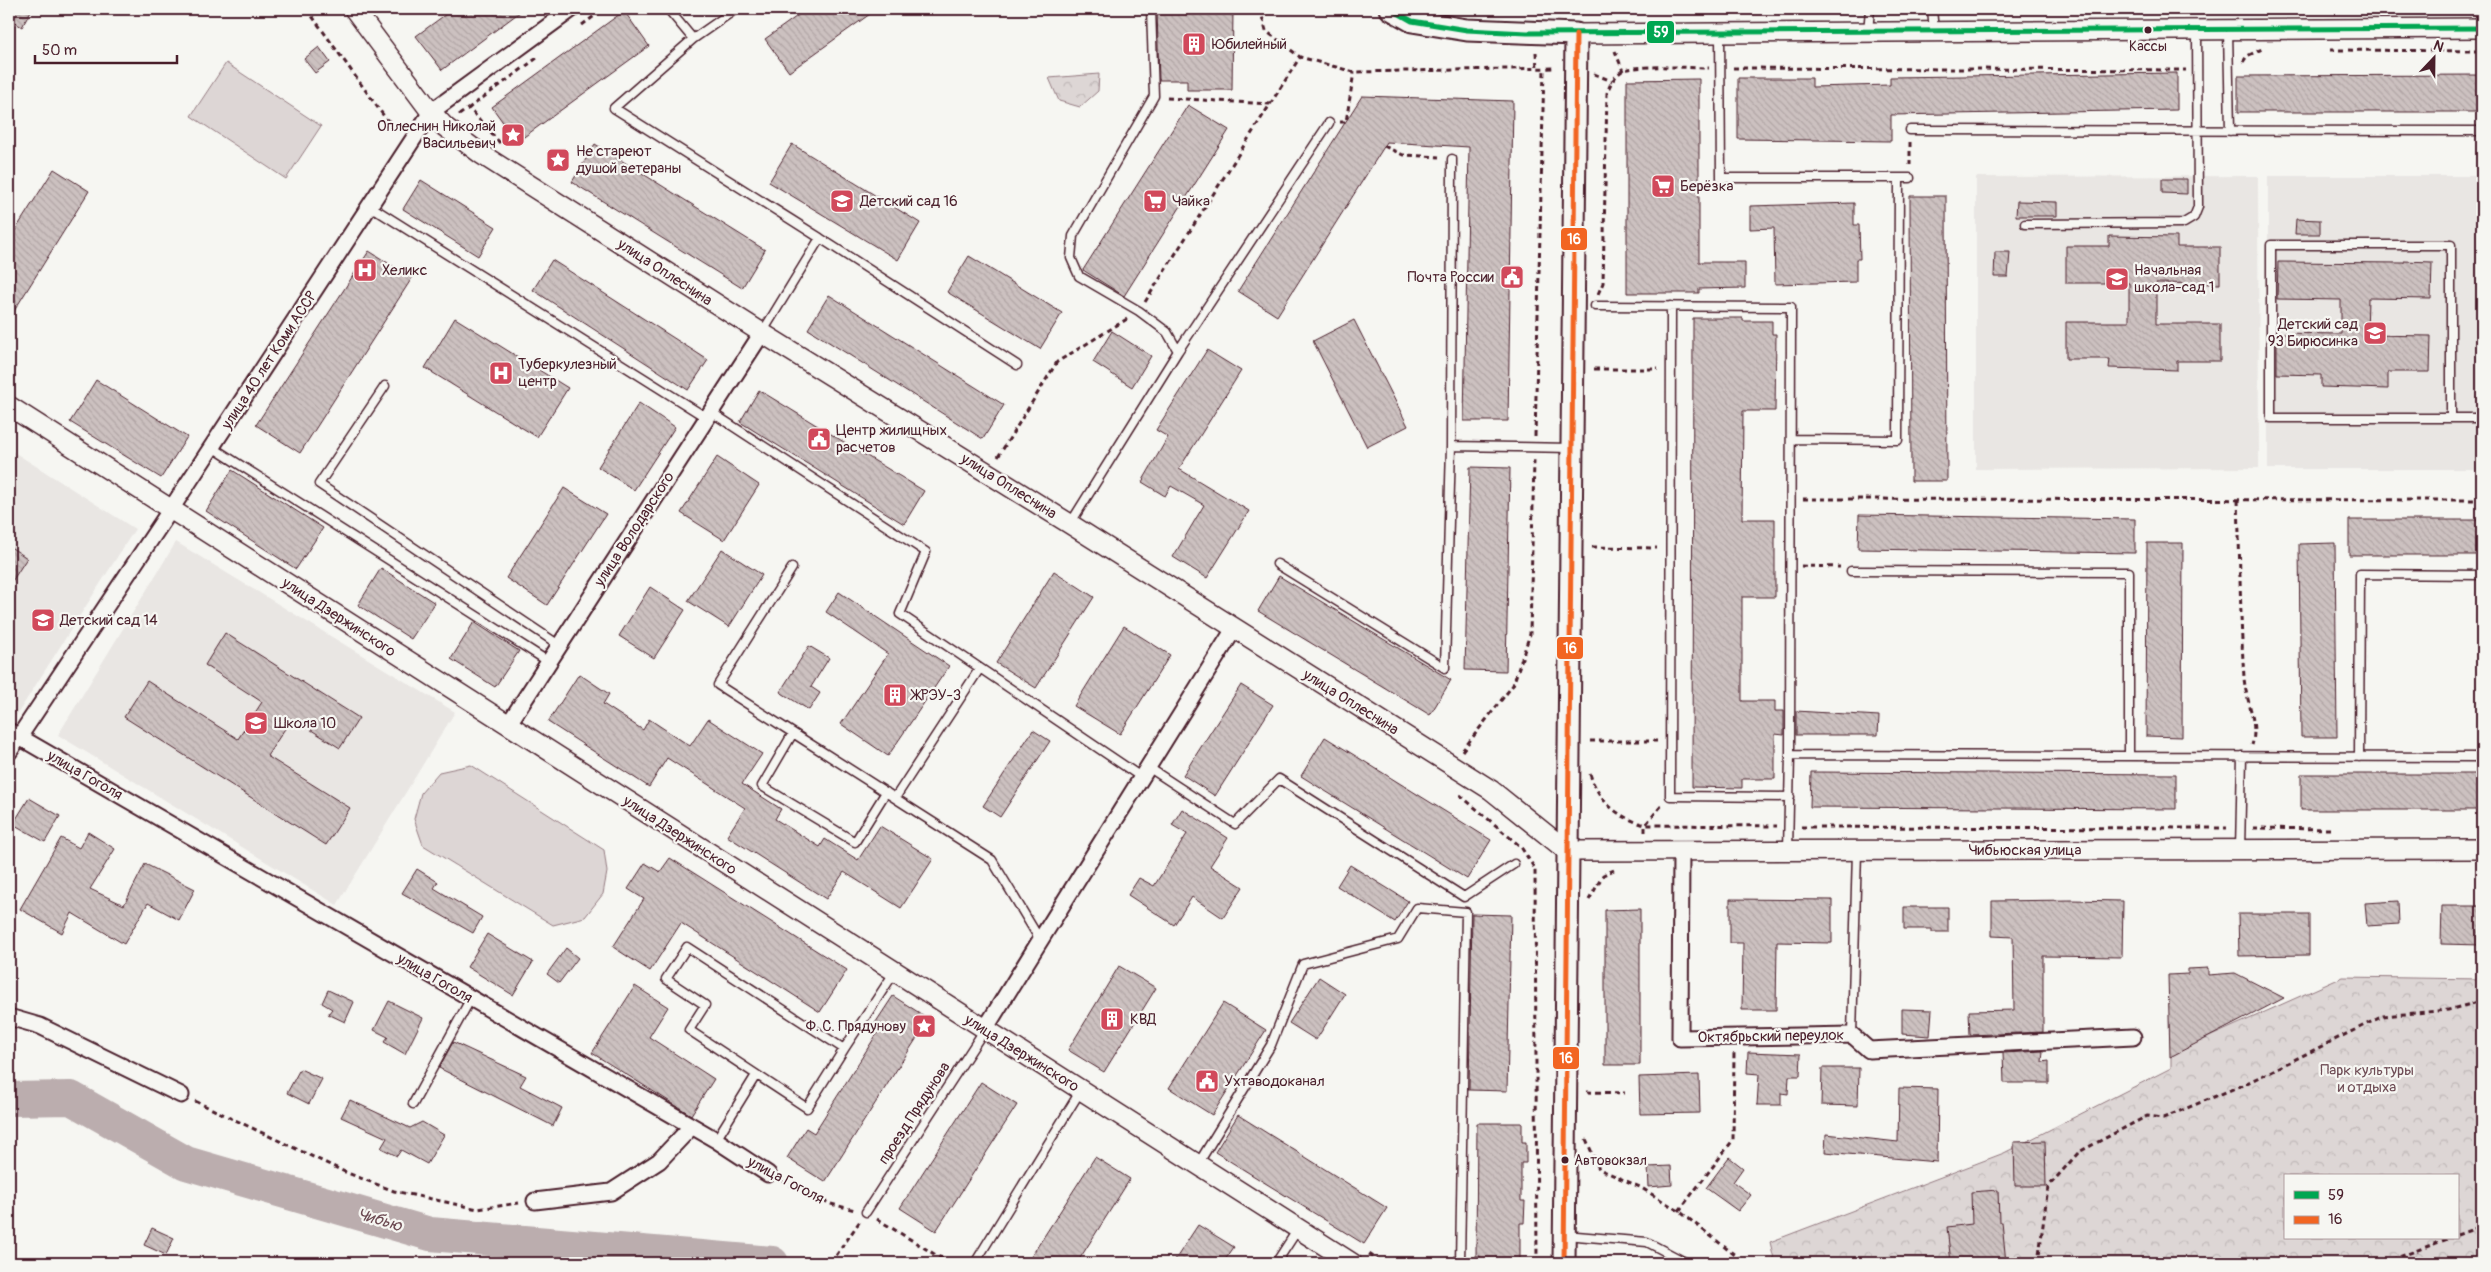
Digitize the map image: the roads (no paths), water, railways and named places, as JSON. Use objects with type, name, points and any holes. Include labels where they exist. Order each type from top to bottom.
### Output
[{"type":"main road","points":[[1391,9],[1412,21],[1467,30],[1576,34],[1564,1263]]},
{"type":"street","name":"улица Оплеснина","points":[[354,9],[431,112],[445,127],[481,154],[762,334],[1070,524],[1491,790],[1567,851]]},
{"type":"street","name":"улица 40 лет Коми АССР","points":[[9,752],[14,734],[171,510],[431,112],[572,9]]},
{"type":"street","points":[[1576,34],[2482,28]]},
{"type":"street","name":"улица Володарского","points":[[508,725],[762,334]]},
{"type":"street","name":"улица Дзержинского","points":[[9,406],[1352,1263]]},
{"type":"street","points":[[985,1029],[1234,629]]},
{"type":"street","name":"улица Гоголя","points":[[14,734],[716,1140],[768,1174]]},
{"type":"street","name":"Чибьюская улица","points":[[1567,851],[2482,849]]},
{"type":"street","name":"Октябрьский переулок","points":[[1681,851],[1680,1038],[1852,1035],[1869,1050],[2133,1037]]},
{"type":"street","points":[[9,1017],[40,1026],[180,1094]]},
{"type":"street","points":[[535,1201],[611,1192],[659,1161],[692,1126]]},
{"type":"lane","points":[[668,9],[693,39]]},
{"type":"lane","points":[[736,9],[693,39],[614,108],[1017,365]]},
{"type":"lane","points":[[1151,9],[1154,96],[1073,236],[1071,258],[1079,276],[1139,311],[1167,332],[1178,351]]},
{"type":"lane","points":[[1868,32],[1870,9]]},
{"type":"lane","points":[[1932,9],[1934,31]]},
{"type":"lane","points":[[2228,29],[2230,131]]},
{"type":"lane","points":[[2025,224],[2184,223],[2194,218],[2198,207],[2197,30]]},
{"type":"lane","points":[[1720,33],[1722,68],[1721,178],[1910,178]]},
{"type":"lane","points":[[1070,524],[1178,351],[1329,123]]},
{"type":"lane","points":[[1910,130],[2482,132]]},
{"type":"lane","points":[[1277,564],[1445,668],[1451,446],[1452,158]]},
{"type":"lane","points":[[1791,439],[1898,440],[1899,178]]},
{"type":"lane","points":[[370,206],[709,415],[926,552],[900,614],[980,668],[1145,772],[1235,824],[1279,779],[1464,897],[1514,864]]},
{"type":"lane","points":[[762,334],[820,238]]},
{"type":"lane","points":[[2451,418],[2451,245],[2271,245],[2271,418],[2451,418],[2482,418]]},
{"type":"lane","points":[[1595,306],[1791,306],[1790,827],[1788,851]]},
{"type":"lane","points":[[1671,306],[1670,796],[1790,797]]},
{"type":"lane","points":[[385,386],[319,484],[559,645]]},
{"type":"lane","points":[[1451,446],[1571,448]]},
{"type":"lane","points":[[212,447],[548,662]]},
{"type":"lane","points":[[792,568],[718,685],[992,860],[1040,940]]},
{"type":"lane","points":[[1851,571],[2129,572],[2129,756]]},
{"type":"lane","points":[[2359,757],[2360,574],[2482,575]]},
{"type":"lane","points":[[895,798],[980,668]]},
{"type":"lane","points":[[793,733],[762,786],[855,842],[886,792]]},
{"type":"lane","points":[[1790,755],[2482,757]]},
{"type":"lane","points":[[2240,850],[2242,828],[2242,756]]},
{"type":"lane","points":[[1852,1035],[1857,851]]},
{"type":"lane","points":[[1197,1165],[1272,1045],[1303,964],[1398,939],[1417,908],[1466,912],[1460,1263]]},
{"type":"lane","points":[[844,1049],[687,947],[666,979],[706,1005],[689,1030],[807,1108],[894,972]]},
{"type":"lane","points":[[413,1104],[471,998]]},
{"type":"lane","name":"проезд Прядунова","points":[[866,1212],[985,1029]]},
{"type":"lane","points":[[716,1140],[756,1075]]},
{"type":"lane","points":[[975,1263],[1081,1090]]},
{"type":"lane","points":[[1276,1263],[1298,1229]]},
{"type":"lane","points":[[1565,1236],[1647,1242],[1687,1263]]},
{"type":"waterway","name":"Чибью","points":[[9,1099],[71,1098],[186,1163],[430,1234],[772,1263]]},
{"type":"place","name":"Кассы","points":[[2148,30]]},
{"type":"place","name":"Юбилейный","points":[[1194,44]]},
{"type":"place","name":"Оплеснин Николай Васильевич","points":[[513,135]]},
{"type":"place","name":"Не стареют душой ветераны","points":[[558,160]]},
{"type":"place","name":"Берёзка","points":[[1663,186]]},
{"type":"place","name":"Детский сад 16","points":[[842,201]]},
{"type":"place","name":"Чайка","points":[[1155,201]]},
{"type":"place","name":"Хеликс","points":[[365,270]]},
{"type":"place","name":"Почта России","points":[[1512,277]]},
{"type":"place","name":"Начальная школа-сад 1","points":[[2117,279]]},
{"type":"place","name":"Детский сад 93 Бирюсинка","points":[[2375,333]]},
{"type":"place","name":"Туберкулезный центр","points":[[501,373]]},
{"type":"place","name":"Центр жилищных расчетов","points":[[819,439]]},
{"type":"place","name":"Детский сад 14","points":[[43,620]]},
{"type":"place","name":"ЖРЭУ-3","points":[[895,695]]},
{"type":"place","name":"Школа 10","points":[[256,723]]},
{"type":"place","name":"КВД","points":[[1112,1019]]},
{"type":"place","name":"Ф. С. Прядунову","points":[[924,1026]]},
{"type":"place","name":"Ухтаводоканал","points":[[1207,1081]]},
{"type":"place","name":"Автовокзал","points":[[1565,1160]]},
{"type":"park label","name":"Парк культуры и отдыха","points":[[2367,1078]]}]
